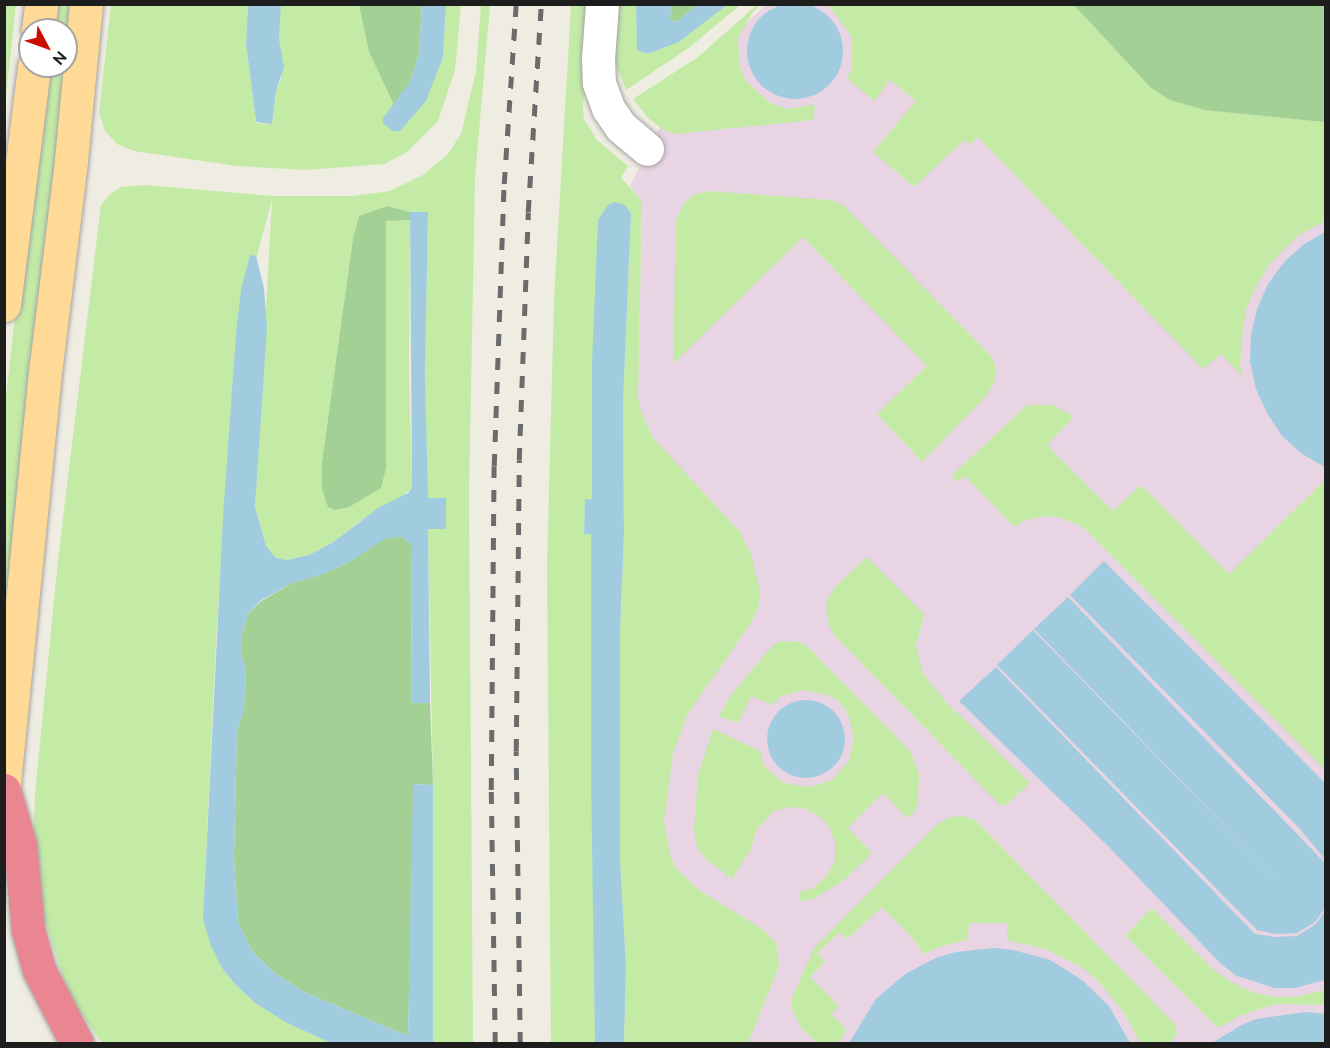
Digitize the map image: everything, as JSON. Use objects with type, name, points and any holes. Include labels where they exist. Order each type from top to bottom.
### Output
[{"type":"highway","points":[[4,790],[21,845],[28,930],[39,970],[77,1044]]},
{"type":"main road","points":[[4,783],[46,365],[87,4]]},
{"type":"main road","points":[[4,305],[32,78]]},
{"type":"street","points":[[602,4],[598,58],[599,83],[608,108],[621,127],[647,149]]},
{"type":"shaded area","points":[[766,5],[1325,5],[1325,1043],[634,1043],[638,397],[642,200],[630,186],[694,61],[710,55]]},
{"type":"green space","points":[[590,4],[584,119],[597,140],[628,166],[621,178],[642,200],[638,397],[641,412],[654,439],[740,532],[751,555],[760,592],[758,609],[751,623],[687,715],[673,754],[664,822],[670,855],[676,868],[699,890],[762,929],[776,943],[779,962],[777,971],[748,1043],[624,1043],[626,967],[620,859],[620,631],[624,535],[623,403],[631,213],[625,205],[592,499],[585,500],[584,533],[591,534],[595,1043],[551,1044],[547,568],[554,299],[571,5]]},
{"type":"green space","points":[[761,4],[752,13],[738,39],[740,67],[746,81],[769,102],[787,109],[815,105],[813,120],[674,134],[663,130],[649,119],[633,99],[698,57],[757,5]]},
{"type":"green space","points":[[4,5],[16,5],[5,105]]},
{"type":"green space","points":[[49,5],[76,5],[75,18],[48,18]]},
{"type":"green space","points":[[111,5],[248,5],[246,43],[256,123],[272,124],[276,91],[281,79],[279,39],[281,5],[359,5],[369,52],[394,105],[383,118],[443,57],[446,5],[461,5],[455,70],[438,121],[407,152],[384,164],[305,170],[237,166],[134,151],[117,144],[105,131],[99,113]]},
{"type":"green space","points":[[359,5],[422,5],[419,54],[410,82],[394,105],[369,52]]},
{"type":"green space","points":[[481,5],[490,5],[475,178],[469,494],[473,1043],[433,1043],[433,785],[428,529],[446,528],[446,498],[427,499],[425,375],[428,212],[410,212],[387,206],[359,216],[353,238],[322,462],[386,468],[386,221],[410,220],[409,375],[412,487],[402,497],[360,521],[332,543],[309,555],[287,560],[276,558],[266,546],[255,507],[272,200],[236,333],[216,641],[203,919],[222,968],[234,983],[255,1003],[287,1023],[331,1043],[102,1043],[69,996],[43,913],[33,850],[35,793],[58,560],[101,205],[109,195],[121,187],[144,185],[273,196],[353,196],[390,191],[423,175],[447,155],[461,134],[476,71]]},
{"type":"green space","points":[[616,5],[636,5],[637,50],[648,54],[679,42],[727,5],[740,5],[690,47],[626,90],[615,63],[613,37]]},
{"type":"green space","points":[[671,5],[697,5],[678,21],[673,22],[670,18]]},
{"type":"green space","points":[[828,5],[1074,5],[1150,87],[1205,110],[1325,122],[1325,221],[1297,236],[1268,266],[1253,292],[1246,310],[1242,338],[1240,366],[1243,377],[1221,354],[1203,369],[978,137],[970,145],[964,140],[914,187],[873,152],[916,101],[890,80],[874,101],[847,78],[852,68],[852,37]]},
{"type":"green space","points":[[1074,5],[1325,5],[1325,122],[1205,110],[1170,100],[1150,87]]},
{"type":"green space","points":[[42,78],[68,78],[5,643],[5,405]]},
{"type":"green space","points":[[709,191],[831,200],[843,205],[992,357],[996,369],[995,381],[987,395],[922,462],[877,414],[927,366],[803,237],[673,364],[676,220],[684,203],[693,195]]},
{"type":"green space","points":[[387,206],[410,212],[410,220],[386,221],[386,468],[381,488],[349,507],[335,510],[328,507],[322,489],[322,462],[353,238],[359,216]]},
{"type":"green space","points":[[1027,405],[1052,405],[1070,414],[1072,419],[1047,445],[1113,511],[1141,485],[1229,574],[1325,480],[1325,770],[1083,527],[1059,517],[1047,516],[1025,520],[1014,527],[965,476],[958,482],[952,475]]},
{"type":"green space","points":[[387,537],[402,537],[412,545],[411,703],[430,703],[433,785],[414,784],[408,1036],[304,992],[272,971],[253,952],[238,923],[234,856],[237,731],[244,708],[246,671],[241,654],[241,636],[248,614],[260,602],[292,583],[320,575],[347,563]]},
{"type":"green space","points":[[867,557],[924,614],[916,647],[923,674],[946,702],[1030,783],[1006,805],[1000,805],[835,636],[829,626],[826,608],[828,598],[836,586]]},
{"type":"green space","points":[[783,641],[799,642],[808,647],[910,751],[919,773],[918,801],[914,813],[907,818],[883,793],[848,828],[872,853],[843,881],[813,899],[800,901],[799,892],[812,889],[826,877],[835,861],[835,842],[830,828],[819,816],[805,809],[789,807],[774,811],[757,829],[750,851],[732,879],[706,859],[697,847],[694,831],[698,775],[713,729],[760,751],[764,766],[783,783],[811,787],[832,780],[849,761],[854,736],[847,712],[839,701],[828,695],[803,690],[779,697],[773,705],[751,696],[738,723],[719,716],[730,696],[774,644]]},
{"type":"green space","points":[[963,816],[975,820],[1174,1023],[1177,1033],[1170,1043],[1140,1043],[1125,1014],[1099,982],[1083,968],[1045,949],[1007,940],[1007,923],[969,923],[968,940],[942,946],[923,954],[916,942],[882,907],[847,939],[840,932],[817,953],[825,962],[810,977],[839,1006],[831,1014],[846,1029],[839,1043],[818,1043],[801,1028],[791,1007],[792,997],[814,948],[939,823],[951,817]]},
{"type":"green space","points":[[1152,908],[1215,971],[1233,983],[1252,992],[1274,997],[1296,997],[1325,990],[1325,1005],[1275,1004],[1239,1016],[1218,1028],[1125,936]]},
{"type":"water","points":[[795,3],[814,6],[829,17],[840,32],[843,51],[840,70],[829,85],[814,96],[795,99],[776,96],[761,85],[750,70],[747,51],[750,32],[761,17],[776,6]]},
{"type":"water","points":[[248,5],[281,5],[279,39],[284,67],[276,91],[272,124],[256,122],[246,43]]},
{"type":"water","points":[[422,5],[446,5],[443,57],[426,101],[400,131],[392,131],[383,123],[383,118],[410,82],[419,54]]},
{"type":"water","points":[[636,5],[671,5],[670,18],[673,22],[678,21],[697,5],[727,5],[679,42],[648,54],[637,50]]},
{"type":"water","points":[[615,202],[625,205],[631,213],[623,403],[624,535],[620,631],[620,859],[626,967],[624,1043],[595,1044],[591,777],[591,534],[584,534],[585,499],[592,499],[592,363],[598,220],[608,205]]},
{"type":"water","points":[[410,212],[428,212],[425,375],[428,498],[446,498],[446,529],[428,529],[430,703],[411,703],[412,545],[402,537],[387,538],[347,563],[320,575],[292,583],[260,601],[248,614],[241,636],[241,654],[246,671],[244,708],[237,731],[234,856],[238,923],[253,952],[272,971],[304,992],[408,1036],[413,784],[433,785],[433,1043],[331,1043],[287,1023],[255,1003],[234,983],[222,968],[211,946],[203,919],[223,517],[236,333],[241,290],[250,255],[256,256],[264,288],[267,327],[255,507],[266,546],[276,558],[287,560],[309,555],[332,543],[378,508],[408,493],[412,487]]},
{"type":"water","points":[[1325,232],[1325,467],[1302,454],[1282,436],[1267,413],[1256,389],[1250,362],[1251,335],[1257,309],[1268,284],[1284,262],[1304,244]]},
{"type":"water","points":[[1104,561],[1325,783],[1325,859],[1299,828],[1070,595]]},
{"type":"water","points":[[1068,597],[1324,862],[1325,908],[1315,922],[1297,933],[1276,934],[1257,930],[997,665],[1033,630],[1284,887],[1034,629]]},
{"type":"water","points":[[996,667],[1255,934],[1275,937],[1297,936],[1316,924],[1325,911],[1325,980],[1295,988],[1275,988],[1237,976],[1221,964],[1110,848],[959,701]]},
{"type":"water","points":[[806,700],[821,703],[834,711],[842,724],[845,739],[842,754],[834,767],[821,775],[806,778],[791,775],[778,767],[770,754],[767,739],[770,724],[778,711],[791,703]]},
{"type":"water","points":[[994,948],[1013,950],[1050,960],[1082,980],[1109,1006],[1130,1043],[849,1043],[876,999],[905,974],[938,957],[956,952]]},
{"type":"water","points":[[1306,1012],[1325,1014],[1325,1043],[1212,1043],[1256,1019]]},
{"type":"railway","points":[[495,1044],[491,790],[494,466],[504,184],[516,4]]},
{"type":"railway","points":[[520,1044],[516,751],[519,460],[528,212],[541,4]]}]
